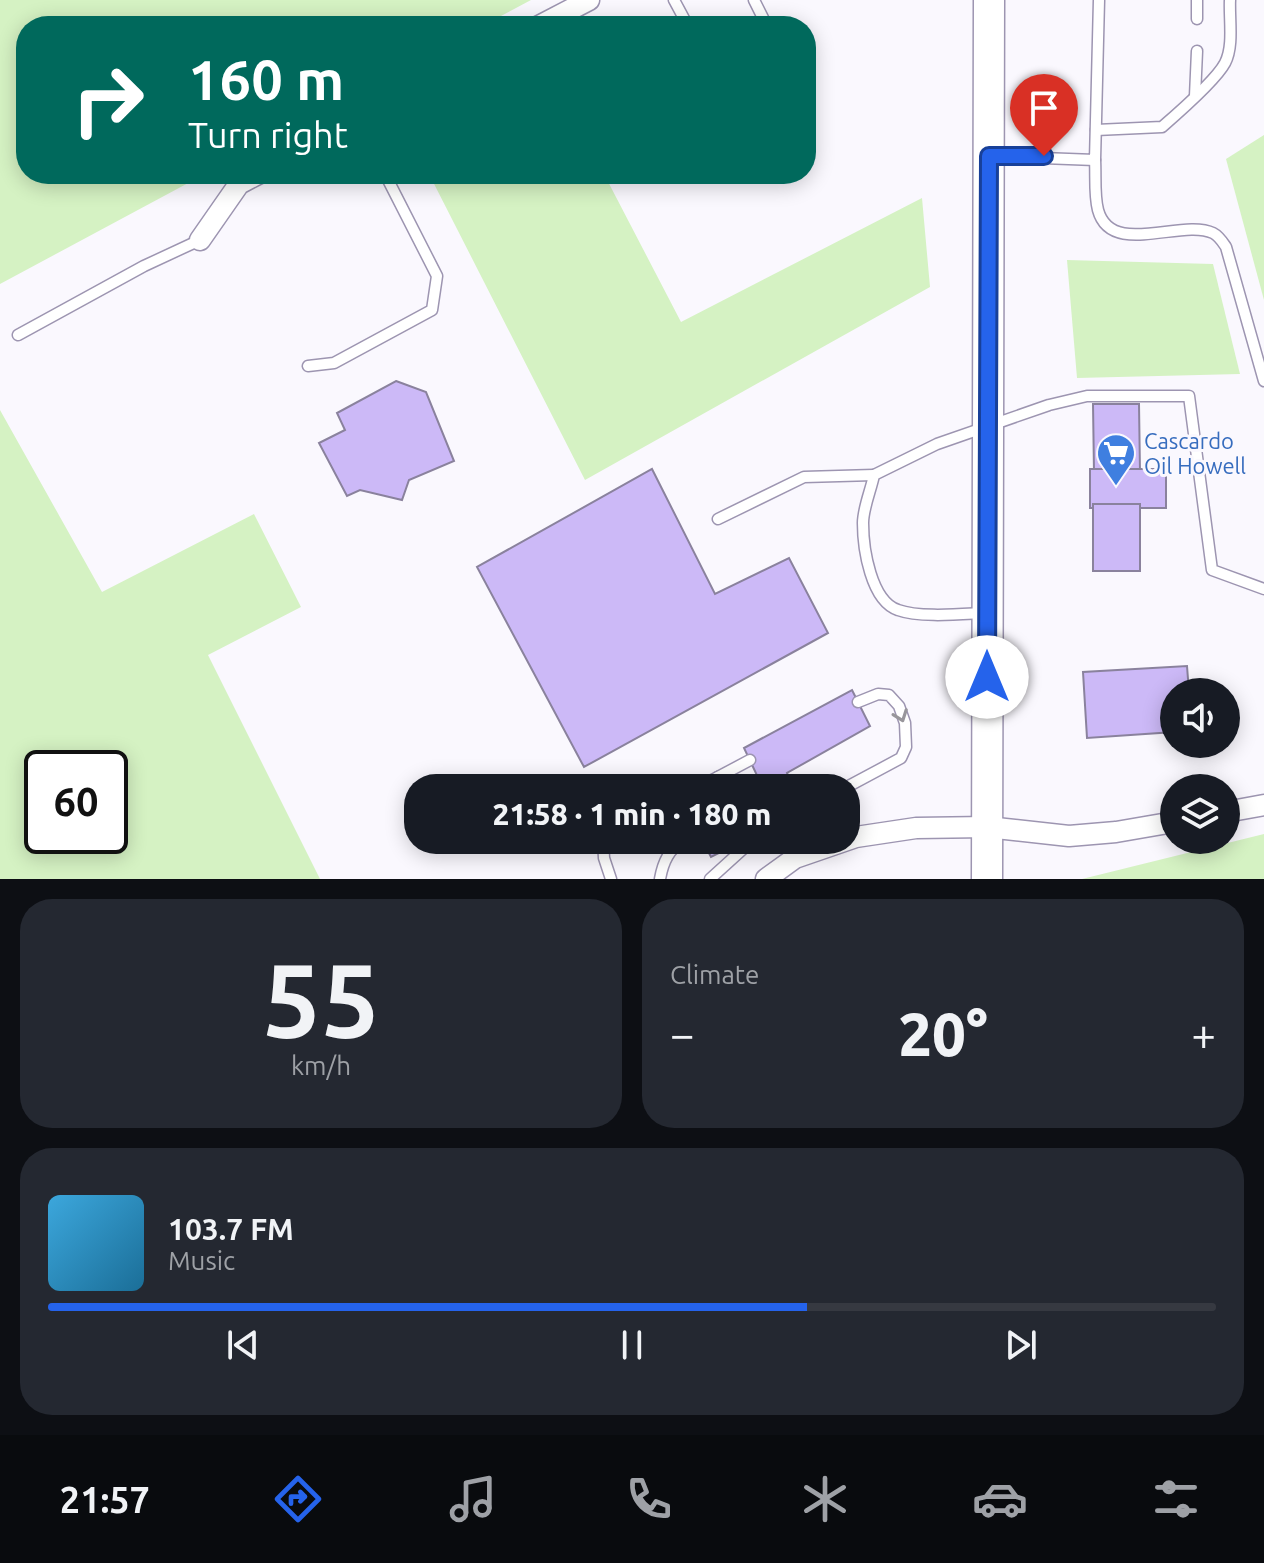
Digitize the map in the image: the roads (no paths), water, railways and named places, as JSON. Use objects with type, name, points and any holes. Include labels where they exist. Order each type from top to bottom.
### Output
[{"type":"main road","points":[[987,879],[989,0]]},
{"type":"street","points":[[558,16],[589,0]]},
{"type":"street","points":[[200,240],[239,184]]},
{"type":"street","points":[[1240,809],[1264,805]]},
{"type":"street","points":[[860,836],[916,828],[987,827],[1069,836],[1160,824]]},
{"type":"street","points":[[766,879],[786,854]]},
{"type":"lane","points":[[1099,0],[1095,160],[1098,210],[1105,226],[1119,233],[1203,230],[1218,235],[1226,247],[1264,381]]},
{"type":"lane","points":[[1197,0],[1197,19]]},
{"type":"lane","points":[[1096,130],[1162,127],[1195,96],[1224,64],[1229,47],[1230,0]]},
{"type":"lane","points":[[1195,96],[1197,51]]},
{"type":"lane","points":[[989,156],[1095,160]]},
{"type":"lane","points":[[308,366],[334,363],[432,310],[437,276],[390,184]]},
{"type":"lane","points":[[18,335],[144,266],[200,240]]},
{"type":"lane","points":[[718,519],[804,477],[874,475],[937,444],[1049,405],[1087,396],[1189,396],[1212,570],[1264,589]]},
{"type":"lane","points":[[874,475],[863,521],[869,567],[878,595],[897,610],[937,614],[987,613]]},
{"type":"lane","points":[[858,702],[878,694],[889,695],[899,706],[905,723],[906,747],[901,758],[860,780]]},
{"type":"lane","points":[[724,774],[750,760]]},
{"type":"lane","points":[[604,854],[611,879]]},
{"type":"lane","points":[[660,879],[669,854]]},
{"type":"lane","points":[[710,879],[736,854]]},
{"type":"place","name":"Cascardo Oil Howell","points":[[1116,487]]}]
